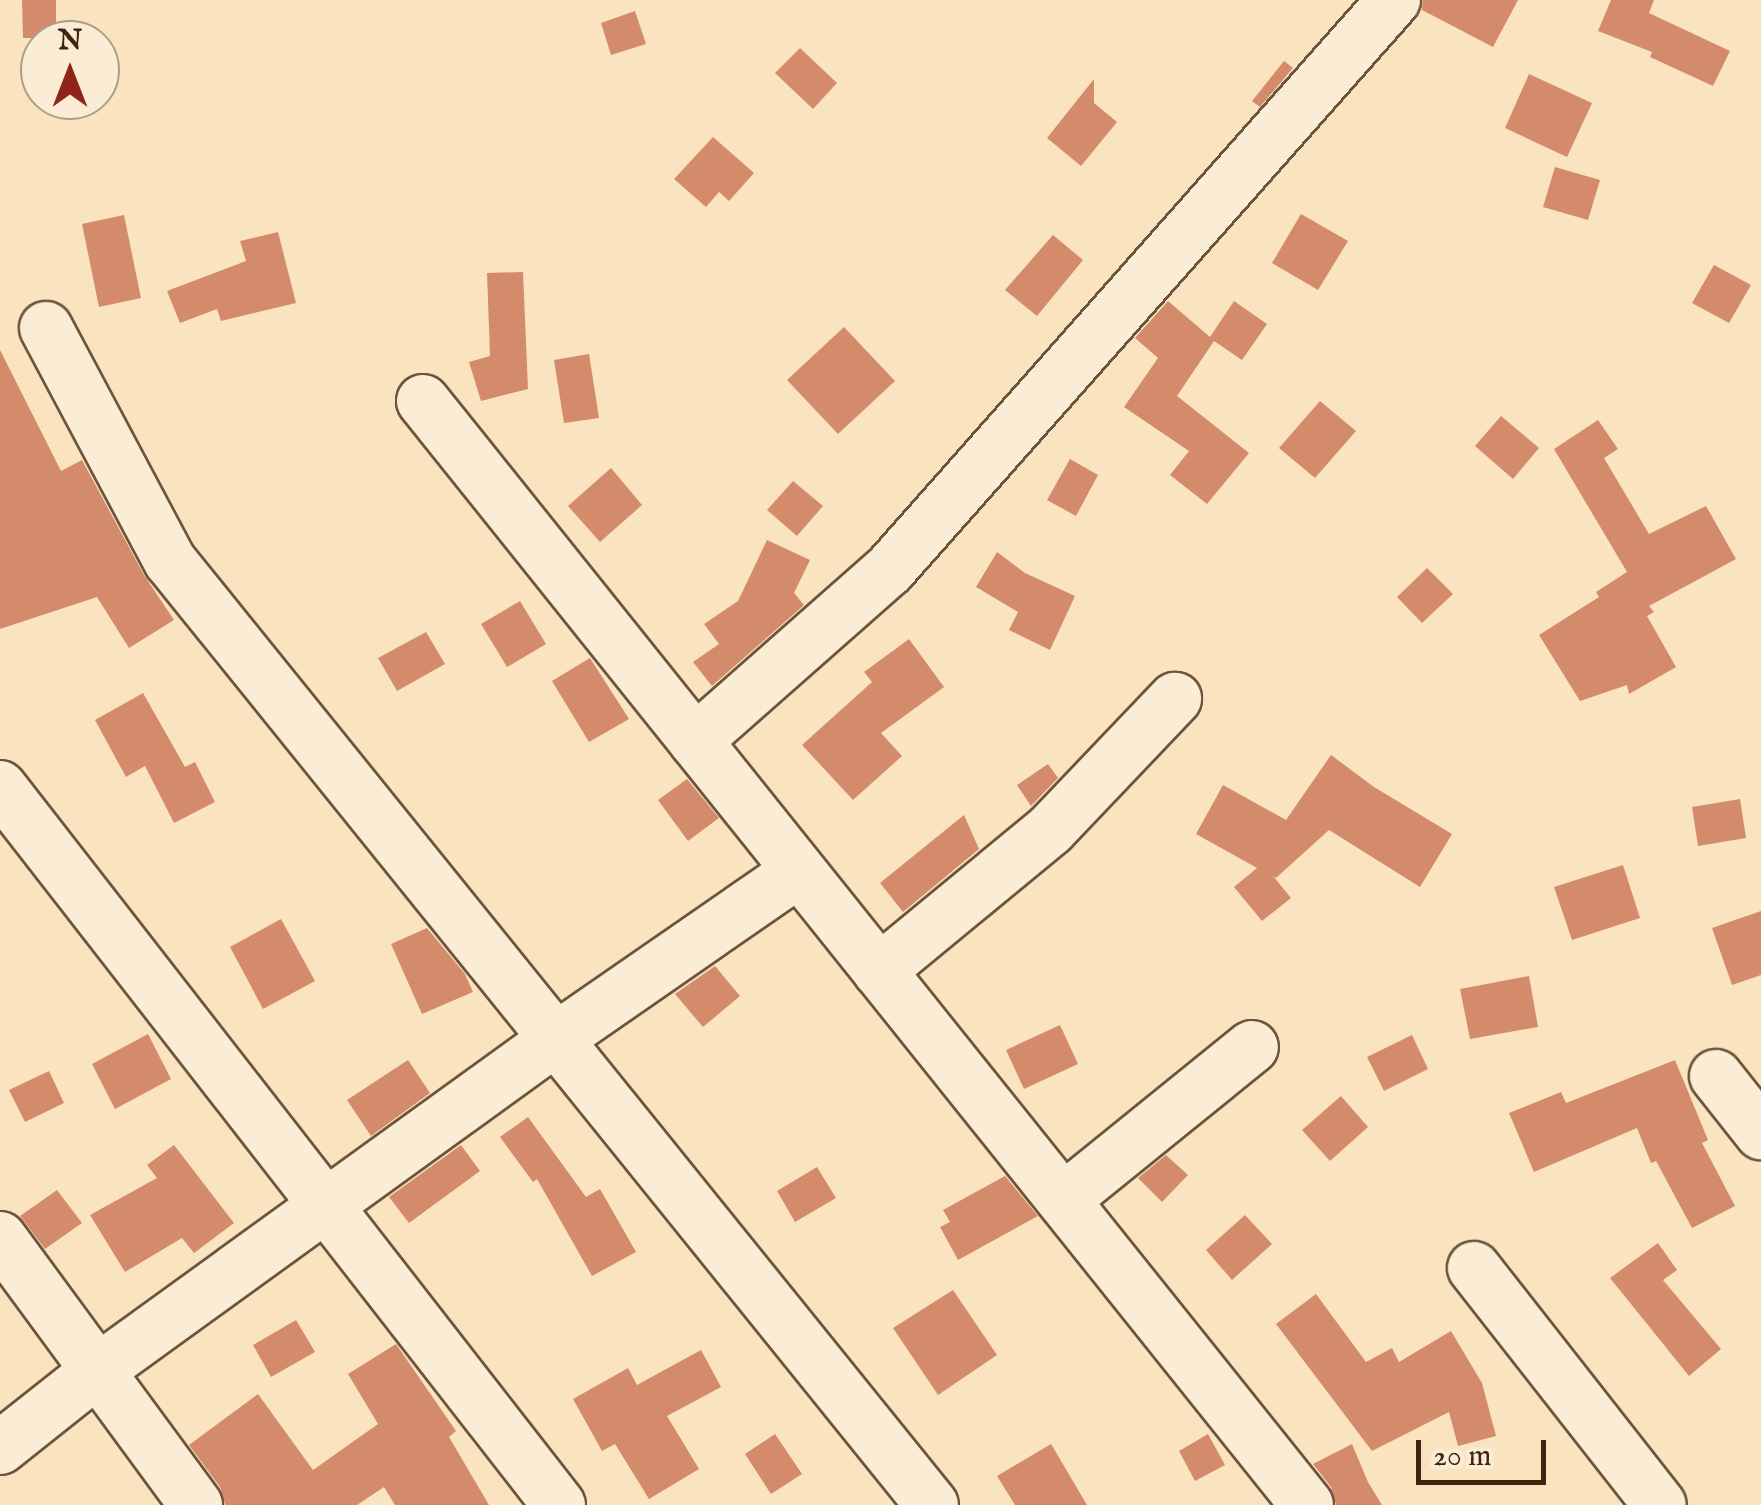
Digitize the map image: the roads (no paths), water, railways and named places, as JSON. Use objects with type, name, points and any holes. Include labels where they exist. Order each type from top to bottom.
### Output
[{"type":"street","points":[[695,741],[890,569],[1394,0]]},
{"type":"street","points":[[46,328],[170,561],[932,1505]]},
{"type":"street","points":[[423,401],[1308,1505]]},
{"type":"street","points":[[880,971],[1051,829],[1174,699]]},
{"type":"street","points":[[0,787],[559,1505]]},
{"type":"street","points":[[0,1448],[98,1371],[556,1040],[799,871]]},
{"type":"street","points":[[1063,1200],[1252,1047]]},
{"type":"street","points":[[1716,1076],[1761,1133]]},
{"type":"street","points":[[0,1238],[196,1505]]},
{"type":"street","points":[[1474,1268],[1660,1505]]}]
